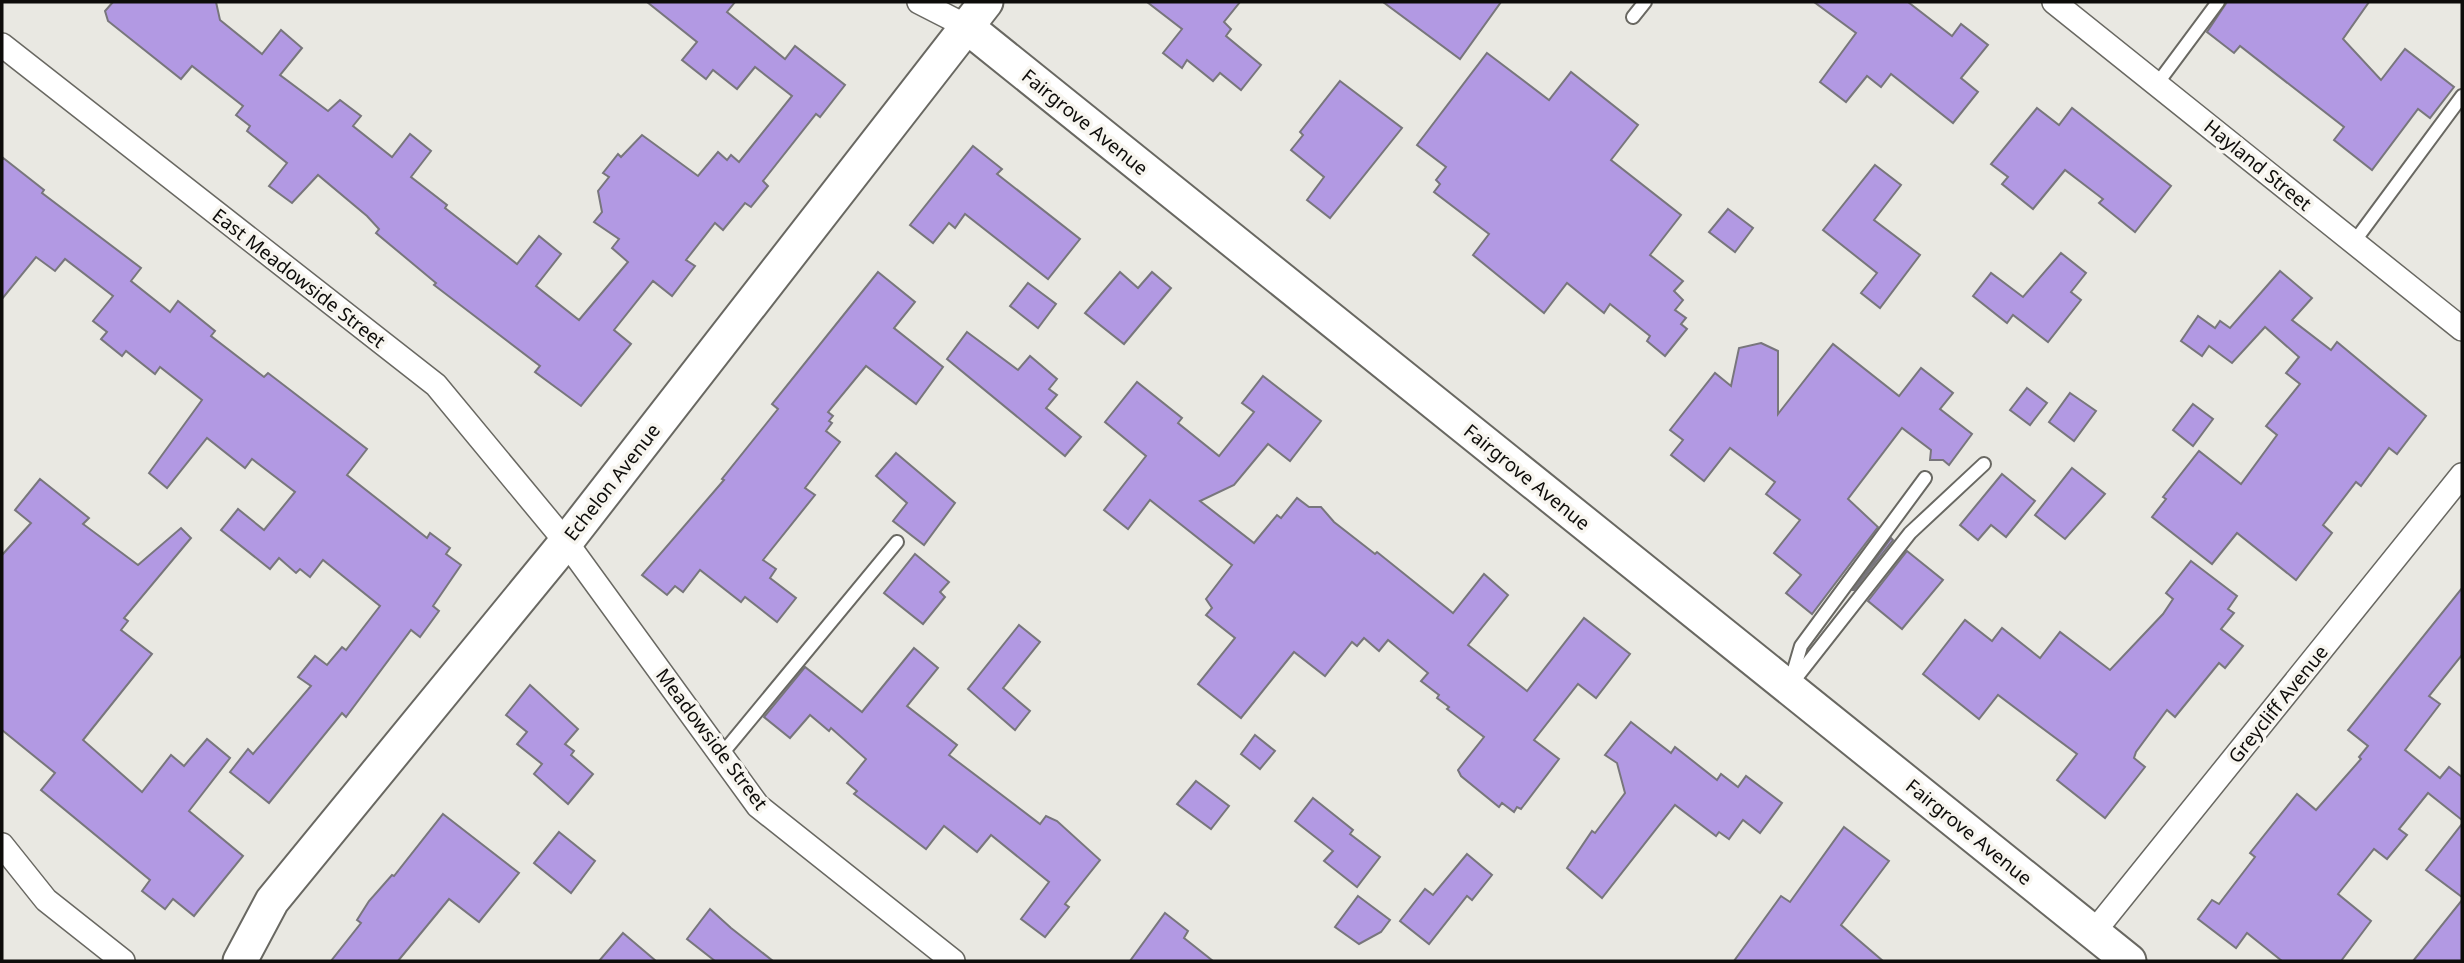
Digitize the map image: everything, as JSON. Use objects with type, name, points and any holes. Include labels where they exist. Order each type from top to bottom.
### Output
[{"type":"street","name":"Fairgrove Avenue","points":[[919,2],[976,14],[1789,688],[2129,961]]},
{"type":"street","name":"Hayland Street","points":[[2054,2],[2462,328]]},
{"type":"street","name":"Echelon Avenue","points":[[240,961],[272,901],[566,542],[976,14]]},
{"type":"street","name":"East Meadowside Street","points":[[2,46],[436,385],[566,542]]},
{"type":"street","name":"Greycliff Avenue","points":[[2093,933],[2462,475]]},
{"type":"street","name":"Meadowside Street","points":[[566,542],[758,806],[953,961]]},
{"type":"street","points":[[2,845],[46,900],[123,961]]},
{"type":"lane","points":[[1633,17],[1645,2]]},
{"type":"lane","points":[[2157,84],[2218,2]]},
{"type":"lane","points":[[2354,242],[2462,96]]},
{"type":"lane","points":[[1789,688],[1910,533],[1984,464]]},
{"type":"lane","points":[[1789,688],[1801,646],[1925,478]]},
{"type":"lane","points":[[721,755],[897,542]]},
{"type":"building","points":[[113,2],[216,2],[220,20],[262,54],[281,30],[302,48],[280,75],[328,111],[340,100],[361,116],[353,126],[392,157],[410,134],[431,151],[411,177],[447,205],[445,208],[517,264],[539,236],[561,254],[536,286],[579,320],[628,262],[612,248],[619,239],[594,222],[602,212],[598,191],[609,177],[603,173],[618,154],[621,157],[642,135],[698,176],[718,152],[727,160],[731,155],[739,162],[792,96],[755,67],[737,89],[713,70],[706,79],[682,60],[697,42],[647,2],[735,2],[727,12],[785,59],[795,46],[845,85],[820,117],[816,114],[763,181],[768,186],[751,207],[745,203],[723,230],[715,223],[686,260],[695,266],[672,296],[653,281],[614,330],[631,344],[581,406],[535,372],[540,366],[434,285],[436,283],[376,233],[379,229],[367,216],[318,175],[292,203],[269,186],[287,163],[247,131],[250,126],[236,115],[243,106],[192,66],[181,79],[108,21],[105,11]]},
{"type":"building","points":[[1147,2],[1240,2],[1224,22],[1231,29],[1226,36],[1261,65],[1241,90],[1220,73],[1213,81],[1187,60],[1182,68],[1163,53],[1182,29]]},
{"type":"building","points":[[1383,2],[1501,2],[1460,59]]},
{"type":"building","points":[[1814,2],[1908,2],[1952,36],[1961,24],[1988,45],[1961,78],[1978,92],[1953,123],[1891,74],[1881,87],[1867,76],[1846,102],[1820,82],[1856,33]]},
{"type":"building","points":[[2227,2],[2369,2],[2343,39],[2381,80],[2405,49],[2454,87],[2430,118],[2418,109],[2372,170],[2334,140],[2344,127],[2240,46],[2234,53],[2207,32]]},
{"type":"building","points":[[1487,53],[1549,100],[1571,72],[1638,125],[1611,160],[1681,215],[1650,255],[1683,281],[1674,291],[1683,300],[1675,310],[1686,318],[1681,324],[1687,329],[1665,356],[1647,341],[1650,336],[1610,304],[1604,313],[1567,283],[1544,313],[1473,255],[1489,234],[1434,192],[1440,184],[1436,180],[1446,167],[1417,145]]},
{"type":"building","points":[[1340,81],[1402,128],[1330,218],[1307,200],[1324,177],[1291,150],[1303,135],[1300,132]]},
{"type":"building","points":[[2037,108],[2059,125],[2072,108],[2171,186],[2135,232],[2099,203],[2103,199],[2065,170],[2033,209],[2002,184],[2008,177],[1991,164]]},
{"type":"building","points":[[973,146],[1002,169],[997,174],[1080,239],[1048,279],[965,214],[955,228],[949,223],[933,243],[910,225]]},
{"type":"building","points":[[2,157],[44,190],[42,193],[141,268],[131,281],[170,312],[178,301],[215,331],[211,336],[264,377],[268,373],[367,449],[347,475],[427,538],[430,533],[450,548],[446,554],[461,565],[433,606],[439,611],[420,637],[411,630],[346,717],[342,713],[269,803],[230,772],[248,749],[253,754],[311,686],[298,677],[315,656],[327,665],[342,647],[346,650],[380,606],[323,560],[310,577],[300,569],[296,573],[279,558],[270,569],[221,530],[238,509],[264,530],[295,492],[252,459],[245,468],[207,438],[167,488],[149,473],[202,400],[160,367],[155,374],[126,351],[122,356],[101,339],[107,332],[93,321],[113,296],[65,259],[55,271],[36,257],[2,299]]},
{"type":"building","points":[[1875,165],[1901,185],[1874,220],[1920,255],[1880,308],[1861,293],[1877,273],[1823,230]]},
{"type":"building","points":[[1728,209],[1753,228],[1735,252],[1709,232]]},
{"type":"building","points":[[2061,253],[2086,273],[2071,292],[2081,300],[2048,342],[2013,315],[2007,323],[1973,296],[1991,273],[2023,297]]},
{"type":"building","points":[[2280,271],[2312,298],[2292,320],[2331,350],[2337,342],[2426,416],[2397,454],[2389,448],[2361,486],[2356,482],[2323,525],[2332,533],[2296,580],[2237,533],[2212,564],[2152,517],[2166,499],[2163,497],[2199,451],[2241,484],[2277,435],[2266,426],[2300,384],[2286,373],[2299,357],[2265,327],[2232,363],[2209,346],[2202,356],[2181,341],[2198,316],[2215,328],[2220,321],[2230,328]]},
{"type":"building","points":[[878,272],[915,302],[894,328],[943,367],[916,404],[866,366],[828,412],[833,416],[826,431],[840,442],[805,488],[815,495],[763,560],[776,569],[770,578],[796,598],[777,622],[745,597],[741,602],[700,570],[683,592],[675,586],[667,595],[642,575],[724,480],[722,479],[778,409],[772,404]]},
{"type":"building","points":[[1120,272],[1138,288],[1152,272],[1171,288],[1124,344],[1085,313]]},
{"type":"building","points":[[1028,283],[1056,304],[1038,328],[1010,306]]},
{"type":"building","points":[[967,332],[1018,370],[1030,356],[1057,379],[1049,389],[1057,395],[1046,408],[1081,437],[1065,456],[947,359]]},
{"type":"building","points":[[1761,343],[1778,351],[1778,414],[1833,344],[1899,396],[1921,368],[1953,393],[1940,409],[1972,434],[1949,465],[1943,460],[1930,460],[1931,450],[1902,428],[1848,499],[1878,527],[1812,614],[1786,593],[1801,575],[1774,553],[1800,520],[1766,494],[1775,482],[1730,448],[1704,481],[1671,455],[1683,440],[1670,430],[1715,373],[1731,386],[1739,348]]},
{"type":"building","points":[[1263,376],[1321,421],[1290,461],[1268,444],[1234,485],[1200,501],[1254,543],[1277,515],[1281,518],[1297,498],[1309,507],[1321,507],[1334,522],[1375,554],[1377,552],[1453,613],[1484,574],[1508,595],[1468,645],[1527,691],[1584,618],[1630,654],[1596,698],[1578,684],[1534,740],[1559,759],[1521,809],[1517,807],[1514,812],[1502,803],[1499,807],[1461,776],[1458,770],[1484,737],[1447,709],[1449,707],[1437,698],[1439,695],[1421,681],[1428,673],[1388,640],[1379,651],[1364,638],[1357,646],[1352,642],[1325,676],[1294,652],[1241,718],[1198,684],[1235,638],[1206,615],[1212,608],[1206,599],[1232,565],[1150,500],[1128,529],[1104,510],[1146,456],[1105,422],[1137,382],[1182,418],[1178,423],[1219,456],[1254,412],[1242,403]]},
{"type":"building","points":[[2027,388],[2047,403],[2030,425],[2010,410]]},
{"type":"building","points":[[2070,393],[2096,411],[2074,441],[2049,422]]},
{"type":"building","points":[[2193,404],[2213,419],[2193,446],[2173,430]]},
{"type":"building","points":[[896,453],[955,503],[924,545],[893,521],[907,503],[876,476]]},
{"type":"building","points":[[2072,468],[2105,494],[2065,539],[2035,515]]},
{"type":"building","points":[[2002,474],[2035,501],[2006,537],[1991,525],[1978,540],[1960,525]]},
{"type":"building","points":[[40,479],[89,518],[83,524],[138,565],[181,528],[191,538],[124,618],[128,621],[121,630],[152,654],[83,740],[142,792],[171,755],[184,766],[207,739],[230,758],[189,811],[243,856],[194,916],[173,899],[165,909],[142,891],[150,880],[41,790],[55,773],[2,730],[2,555],[31,523],[15,510]]},
{"type":"building","points":[[1891,538],[1893,540],[1853,590]]},
{"type":"building","points":[[1907,551],[1943,580],[1902,629],[1868,601]]},
{"type":"building","points":[[915,554],[949,582],[940,592],[945,597],[923,624],[884,593]]},
{"type":"building","points":[[2191,561],[2237,596],[2228,609],[2234,613],[2221,629],[2243,646],[2225,668],[2219,663],[2175,717],[2167,710],[2136,752],[2134,758],[2145,767],[2105,818],[2057,780],[2077,754],[1998,695],[1979,719],[1923,674],[1965,620],[1992,641],[2002,628],[2040,658],[2060,632],[2110,670],[2163,614],[2173,599],[2166,593]]},
{"type":"building","points":[[2462,588],[2462,655],[2429,696],[2440,704],[2405,750],[2440,778],[2449,767],[2462,777],[2462,820],[2428,793],[2399,829],[2407,835],[2387,859],[2374,849],[2338,894],[2371,921],[2341,961],[2282,961],[2247,933],[2236,948],[2198,919],[2212,900],[2219,904],[2255,857],[2250,853],[2297,794],[2316,810],[2361,759],[2359,757],[2368,746],[2348,730]]},
{"type":"building","points":[[1019,625],[1040,642],[1003,688],[1030,711],[1015,730],[968,689]]},
{"type":"building","points":[[914,648],[938,668],[907,706],[957,745],[949,755],[1040,824],[1046,816],[1057,821],[1100,860],[1065,904],[1069,907],[1045,937],[1021,919],[1049,882],[991,835],[977,852],[944,826],[926,849],[854,794],[857,791],[847,783],[866,759],[831,728],[829,731],[810,715],[790,738],[764,717],[805,667],[862,712]]},
{"type":"building","points":[[530,685],[578,729],[565,744],[574,751],[571,755],[593,774],[568,804],[534,774],[542,764],[517,744],[527,732],[506,715]]},
{"type":"building","points":[[1631,722],[1671,753],[1675,747],[1717,780],[1721,774],[1738,787],[1746,776],[1782,803],[1760,833],[1743,820],[1729,839],[1719,832],[1716,836],[1675,805],[1602,898],[1567,868],[1592,831],[1595,833],[1625,793],[1617,763],[1605,755]]},
{"type":"building","points":[[1255,735],[1275,751],[1260,769],[1241,754]]},
{"type":"building","points":[[1196,781],[1229,806],[1211,829],[1177,804]]},
{"type":"building","points":[[1313,798],[1353,830],[1350,834],[1380,857],[1357,887],[1324,861],[1333,851],[1295,821]]},
{"type":"building","points":[[443,814],[519,873],[479,922],[449,899],[398,961],[331,961],[361,923],[357,920],[369,901],[392,875],[394,876]]},
{"type":"building","points":[[2462,824],[2462,897],[2426,870]]},
{"type":"building","points":[[1844,827],[1889,861],[1841,925],[1883,961],[1734,961],[1781,896],[1790,902]]},
{"type":"building","points":[[559,832],[595,861],[571,893],[534,863]]},
{"type":"building","points":[[1467,854],[1492,875],[1472,900],[1467,896],[1429,944],[1400,921],[1425,889],[1433,895]]},
{"type":"building","points":[[1358,896],[1390,920],[1381,932],[1359,944],[1335,927]]},
{"type":"building","points":[[2462,900],[2462,961],[2413,961]]},
{"type":"building","points":[[710,909],[773,961],[715,961],[687,939]]},
{"type":"building","points":[[1165,913],[1188,931],[1184,938],[1213,961],[1130,961]]},
{"type":"building","points":[[623,933],[656,961],[599,961]]}]
